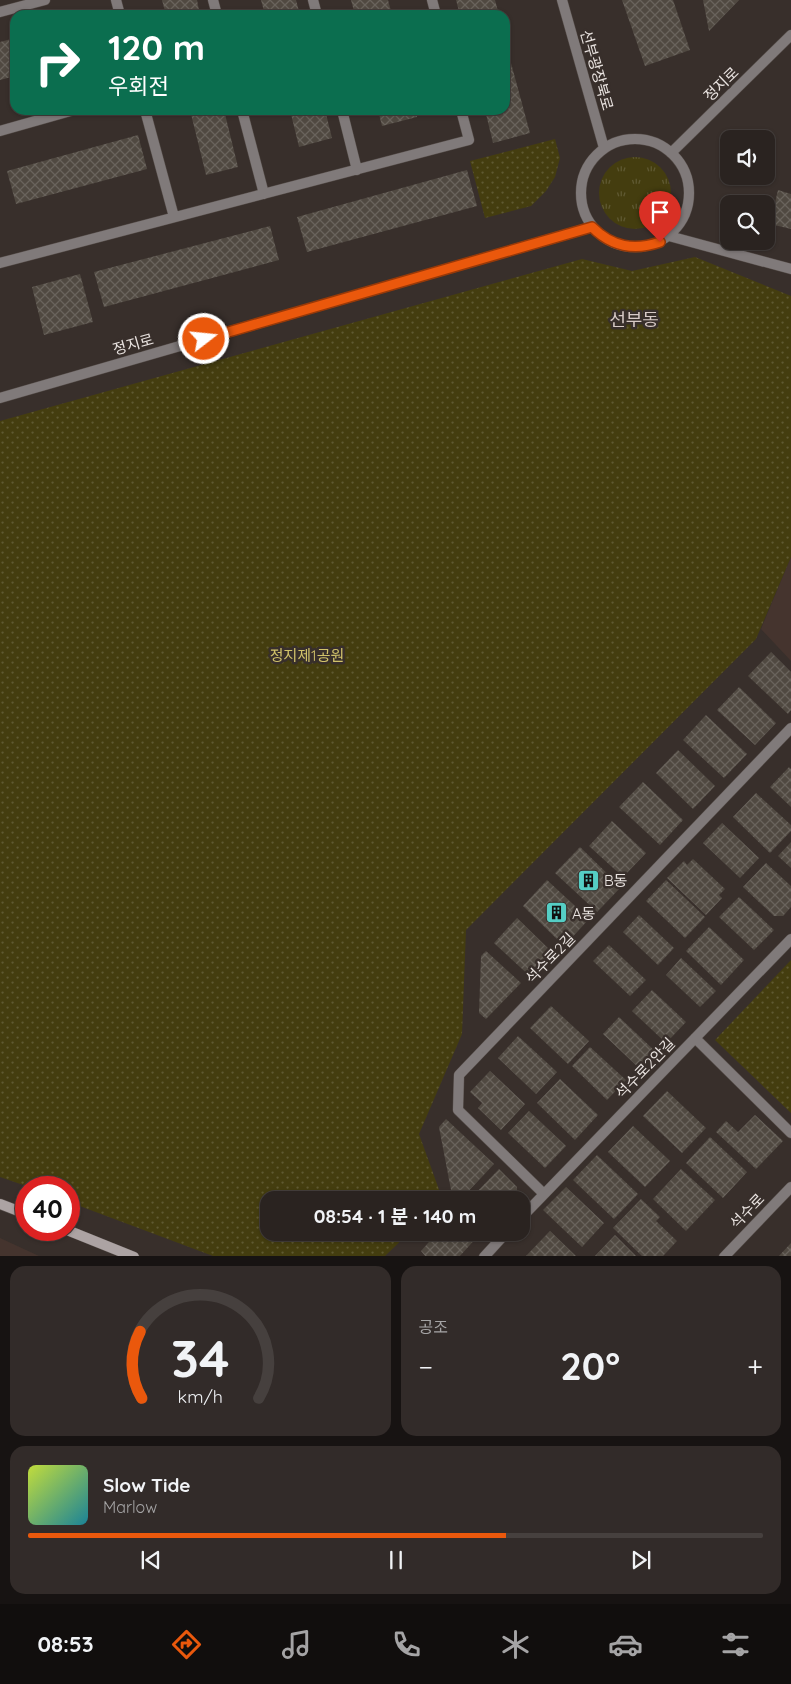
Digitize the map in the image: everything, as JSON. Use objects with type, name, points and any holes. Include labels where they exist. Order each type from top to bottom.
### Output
[{"type":"main road","points":[[0,1204],[15,1210]]},
{"type":"main road","points":[[80,1235],[134,1256]]},
{"type":"street","points":[[0,12],[45,0]]},
{"type":"street","name":"선부광장북로","points":[[562,0],[604,148]]},
{"type":"street","name":"정지로","points":[[671,153],[791,36]]},
{"type":"street","points":[[0,131],[56,115]]},
{"type":"street","points":[[146,115],[174,217]]},
{"type":"street","points":[[243,115],[264,194]]},
{"type":"street","points":[[343,115],[357,170]]},
{"type":"street","points":[[0,263],[469,140],[462,115]]},
{"type":"street","points":[[635,138],[657,143],[671,153],[682,165],[686,175],[689,197],[683,218],[669,236],[650,245],[629,247],[609,240],[592,227],[582,207],[581,185],[588,164],[604,148],[624,139],[635,138]]},
{"type":"street","name":"정지로","points":[[0,398],[592,227]]},
{"type":"street","points":[[669,236],[791,269]]},
{"type":"street","name":"석수로2길","points":[[544,1194],[458,1110],[458,1075],[791,728]]},
{"type":"street","name":"석수로2안길","points":[[530,1209],[791,939]]},
{"type":"street","points":[[695,1038],[791,1133]]},
{"type":"street","name":"석수로","points":[[724,1256],[791,1187]]},
{"type":"street","points":[[484,1256],[498,1241]]},
{"type":"shaded area","points":[[791,557],[791,661],[761,629]]},
{"type":"shaded area","points":[[0,1238],[39,1256],[0,1256]]},
{"type":"green space","points":[[555,139],[560,158],[555,177],[546,191],[531,206],[485,218],[470,161]]},
{"type":"green space","points":[[635,157],[655,163],[665,173],[671,193],[665,213],[655,223],[635,229],[615,223],[605,213],[599,193],[605,173],[615,163]]},
{"type":"green space","name":"정지제1공원","points":[[695,257],[791,296],[791,557],[756,639],[466,930],[462,1034],[419,1134],[439,1191],[260,1191],[260,1241],[401,1241],[385,1256],[213,1256],[80,1206],[80,1176],[15,1176],[15,1182],[0,1177],[0,421],[582,259],[632,271]]},
{"type":"green space","points":[[791,960],[791,1113],[715,1040]]},
{"type":"building","points":[[162,0],[197,0],[199,10],[165,10]]},
{"type":"building","points":[[261,0],[296,0],[299,10],[264,10]]},
{"type":"building","points":[[351,0],[388,0],[391,10],[354,10]]},
{"type":"building","points":[[456,0],[495,0],[498,10],[459,10]]},
{"type":"building","points":[[622,0],[673,0],[690,50],[645,66]]},
{"type":"building","points":[[703,0],[739,0],[709,31]]},
{"type":"building","points":[[10,39],[10,77],[0,80],[0,42]]},
{"type":"building","points":[[510,59],[530,133],[493,143],[486,115],[510,115]]},
{"type":"building","points":[[191,115],[225,115],[238,167],[206,175]]},
{"type":"building","points":[[291,115],[326,115],[332,138],[299,147]]},
{"type":"building","points":[[379,115],[417,115],[417,117],[382,126]]},
{"type":"building","points":[[138,135],[147,169],[16,204],[7,171]]},
{"type":"building","points":[[467,170],[477,206],[307,252],[297,217]]},
{"type":"building","points":[[778,190],[791,194],[791,229],[775,225],[775,203]]},
{"type":"building","points":[[270,226],[279,260],[104,307],[94,272]]},
{"type":"building","points":[[80,274],[93,322],[44,335],[32,287]]},
{"type":"building","points":[[771,652],[791,672],[791,710],[788,714],[748,676]]},
{"type":"building","points":[[739,687],[776,723],[755,745],[717,710]]},
{"type":"building","points":[[706,715],[747,754],[724,778],[683,740]]},
{"type":"building","points":[[678,750],[715,786],[693,809],[656,773]]},
{"type":"building","points":[[789,767],[791,769],[791,807],[770,787]]},
{"type":"building","points":[[643,782],[683,820],[660,845],[619,807]]},
{"type":"building","points":[[756,793],[791,825],[791,831],[770,853],[733,817]]},
{"type":"building","points":[[612,821],[646,853],[623,877],[589,846]]},
{"type":"building","points":[[722,823],[759,858],[740,878],[703,843]]},
{"type":"building","points":[[791,842],[791,868],[778,856]]},
{"type":"building","name":"B동","points":[[580,847],[621,887],[597,912],[555,873]]},
{"type":"building","name":"B동","points":[[693,859],[725,889],[719,895],[722,898],[706,915],[667,878],[684,861],[687,865]]},
{"type":"building","points":[[766,863],[791,886],[791,907],[783,916],[774,916],[743,887]]},
{"type":"building","name":"A동","points":[[547,880],[589,919],[564,946],[523,906]]},
{"type":"building","points":[[666,880],[705,917],[685,938],[646,901]]},
{"type":"building","points":[[739,897],[774,930],[754,950],[719,917]]},
{"type":"building","points":[[639,915],[674,948],[658,965],[623,932]]},
{"type":"building","points":[[517,918],[555,955],[533,979],[494,943]]},
{"type":"building","points":[[709,927],[744,960],[721,985],[686,951]]},
{"type":"building","points":[[609,945],[646,980],[630,996],[593,961]]},
{"type":"building","points":[[486,951],[521,983],[486,1019],[479,1013],[481,956]]},
{"type":"building","points":[[681,958],[716,991],[700,1007],[666,975]]},
{"type":"building","points":[[652,990],[686,1022],[666,1043],[632,1011]]},
{"type":"building","points":[[551,1006],[589,1041],[568,1064],[530,1028]]},
{"type":"building","points":[[619,1017],[656,1052],[640,1069],[603,1034]]},
{"type":"building","points":[[518,1036],[557,1072],[536,1094],[498,1058]]},
{"type":"building","points":[[590,1047],[626,1080],[607,1100],[572,1066]]},
{"type":"building","points":[[490,1071],[525,1104],[501,1130],[478,1108],[482,1103],[470,1092]]},
{"type":"building","points":[[560,1079],[598,1115],[575,1140],[537,1103]]},
{"type":"building","points":[[667,1091],[706,1128],[682,1153],[643,1116]]},
{"type":"building","points":[[529,1111],[566,1146],[545,1168],[508,1133]]},
{"type":"building","points":[[755,1115],[783,1141],[756,1169],[716,1132],[726,1121],[738,1132]]},
{"type":"building","points":[[446,1119],[494,1164],[469,1191],[451,1190],[439,1127]]},
{"type":"building","points":[[633,1126],[670,1161],[645,1187],[608,1152]]},
{"type":"building","points":[[710,1137],[747,1172],[723,1198],[686,1163]]},
{"type":"building","points":[[597,1155],[638,1194],[614,1219],[573,1180]]},
{"type":"building","points":[[499,1169],[517,1187],[517,1191],[478,1191]]},
{"type":"building","points":[[681,1169],[715,1200],[686,1231],[653,1199]]},
{"type":"building","points":[[566,1187],[604,1223],[582,1247],[543,1210]]},
{"type":"building","points":[[641,1199],[660,1217],[656,1221],[677,1241],[663,1256],[642,1256],[613,1228]]},
{"type":"building","points":[[550,1231],[576,1256],[526,1256]]},
{"type":"building","points":[[615,1235],[636,1256],[595,1256]]},
{"type":"building","points":[[430,1241],[474,1241],[460,1256],[425,1256],[421,1251]]},
{"type":"building","points":[[791,1243],[791,1256],[779,1256]]},
{"type":"place","name":"B동","points":[[588,880]]},
{"type":"place","name":"A동","points":[[556,913]]},
{"type":"district","name":"선부동","points":[[634,319]]},
{"type":"route","points":[[204,339],[592,227],[618,245],[639,247],[660,242]]}]
